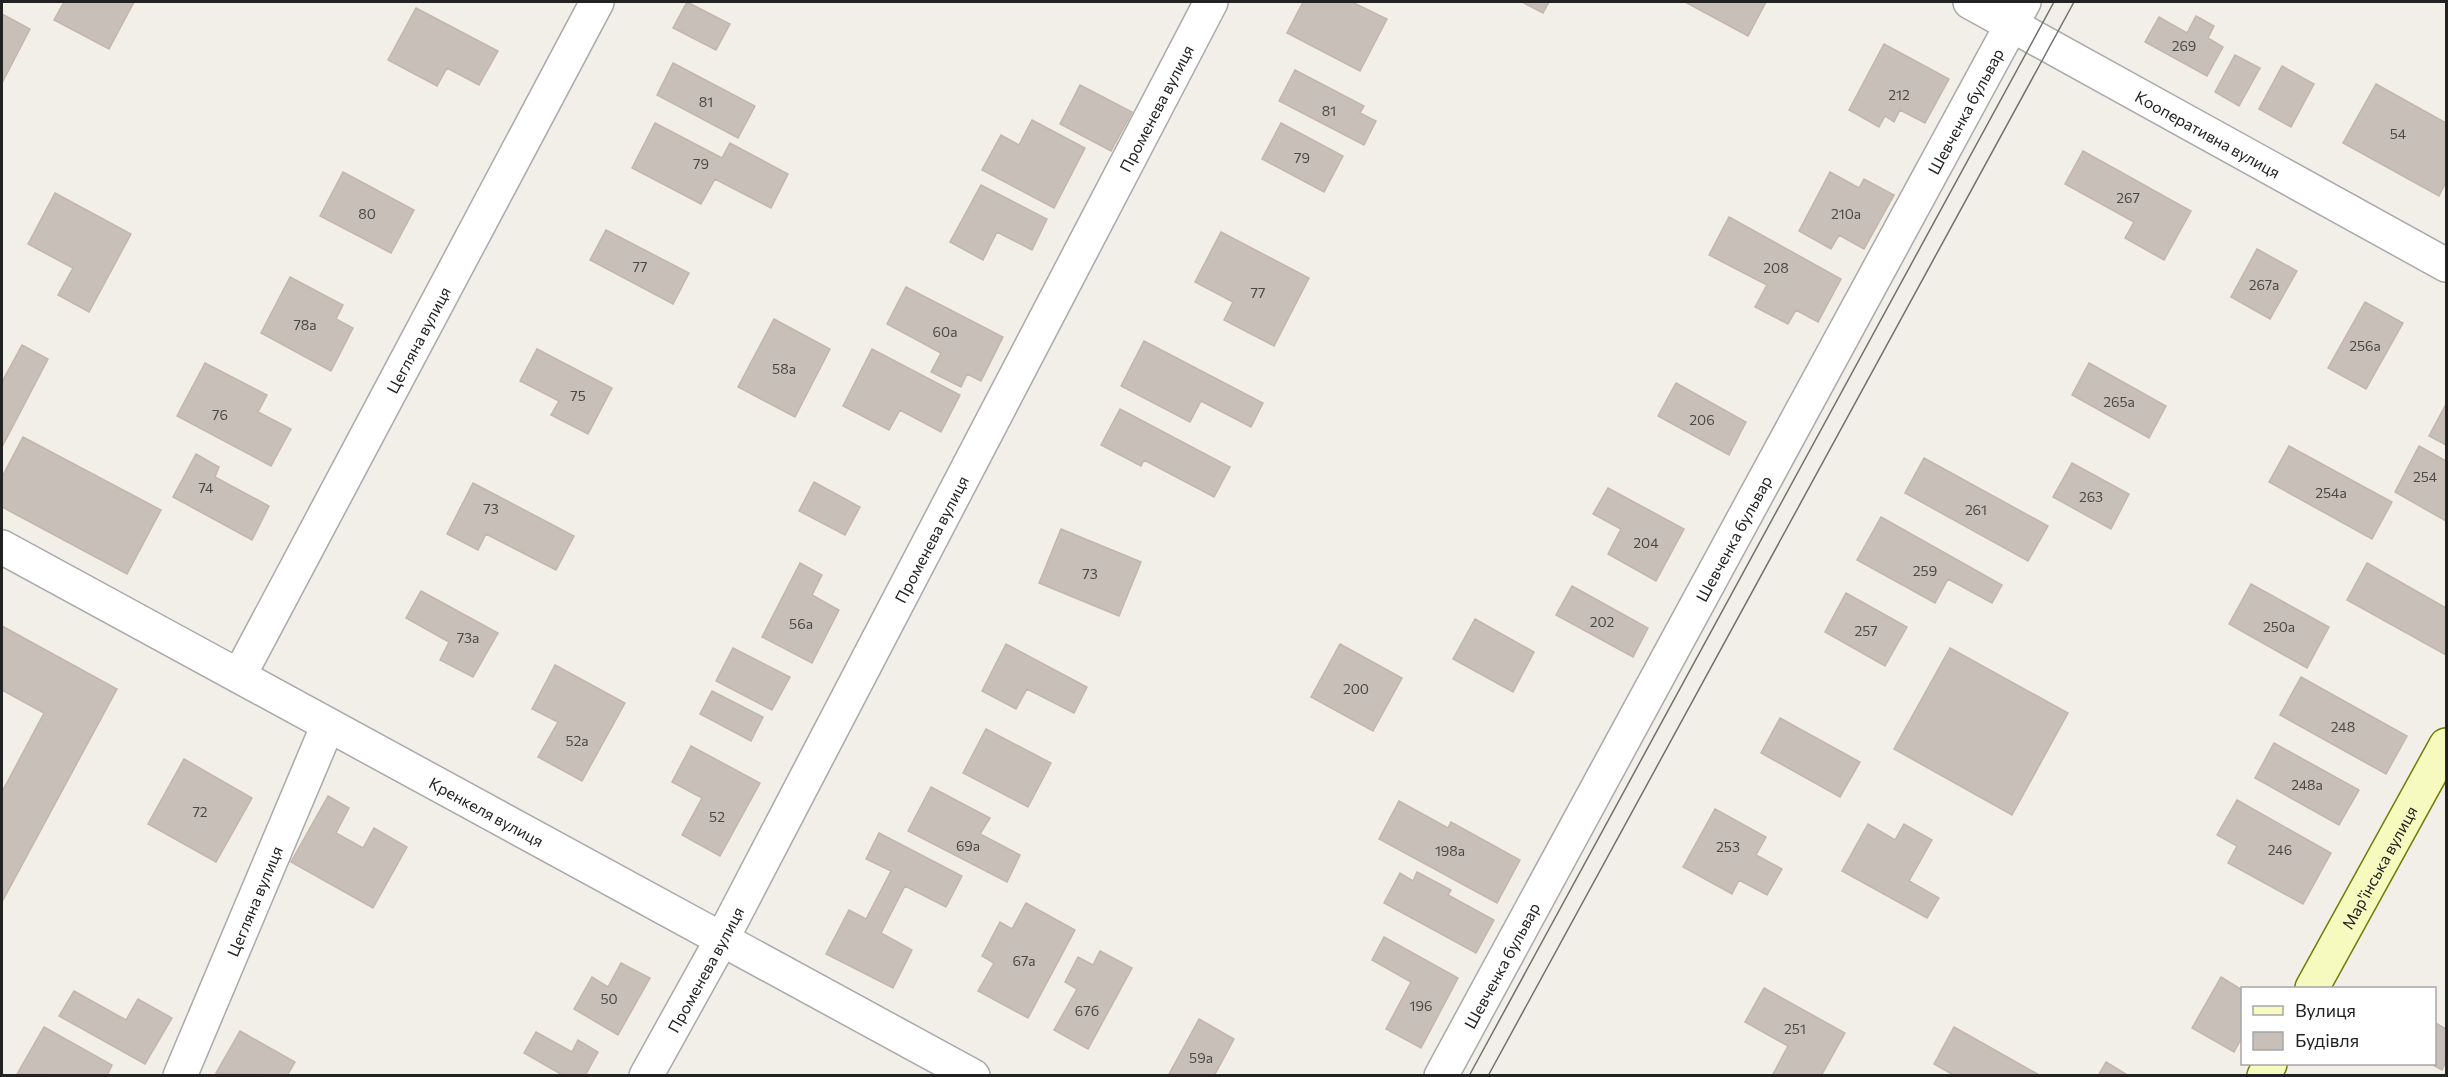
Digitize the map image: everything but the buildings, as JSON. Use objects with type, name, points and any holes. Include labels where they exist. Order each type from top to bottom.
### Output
[{"type":"street","name":"Цегляна вулиця","points":[[239,676],[597,2]]},
{"type":"street","name":"Променева вулиця","points":[[646,1076],[722,939],[1211,2]]},
{"type":"street","name":"Кооперативна вулиця","points":[[1970,2],[2018,13],[2446,265]]},
{"type":"street","name":"Шевченка бульвар","points":[[1441,1076],[2018,13]]},
{"type":"street","name":"Кренкеля вулиця","points":[[2,547],[973,1076]]},
{"type":"street","name":"Цегляна вулиця","points":[[180,1076],[328,725]]},
{"type":"street","name":"Мар'їнська вулиця","points":[[2313,987],[2446,745]]},
{"type":"tram line","points":[[1469,1076],[2054,2]]},
{"type":"tram line","points":[[1488,1076],[2074,2]]}]
